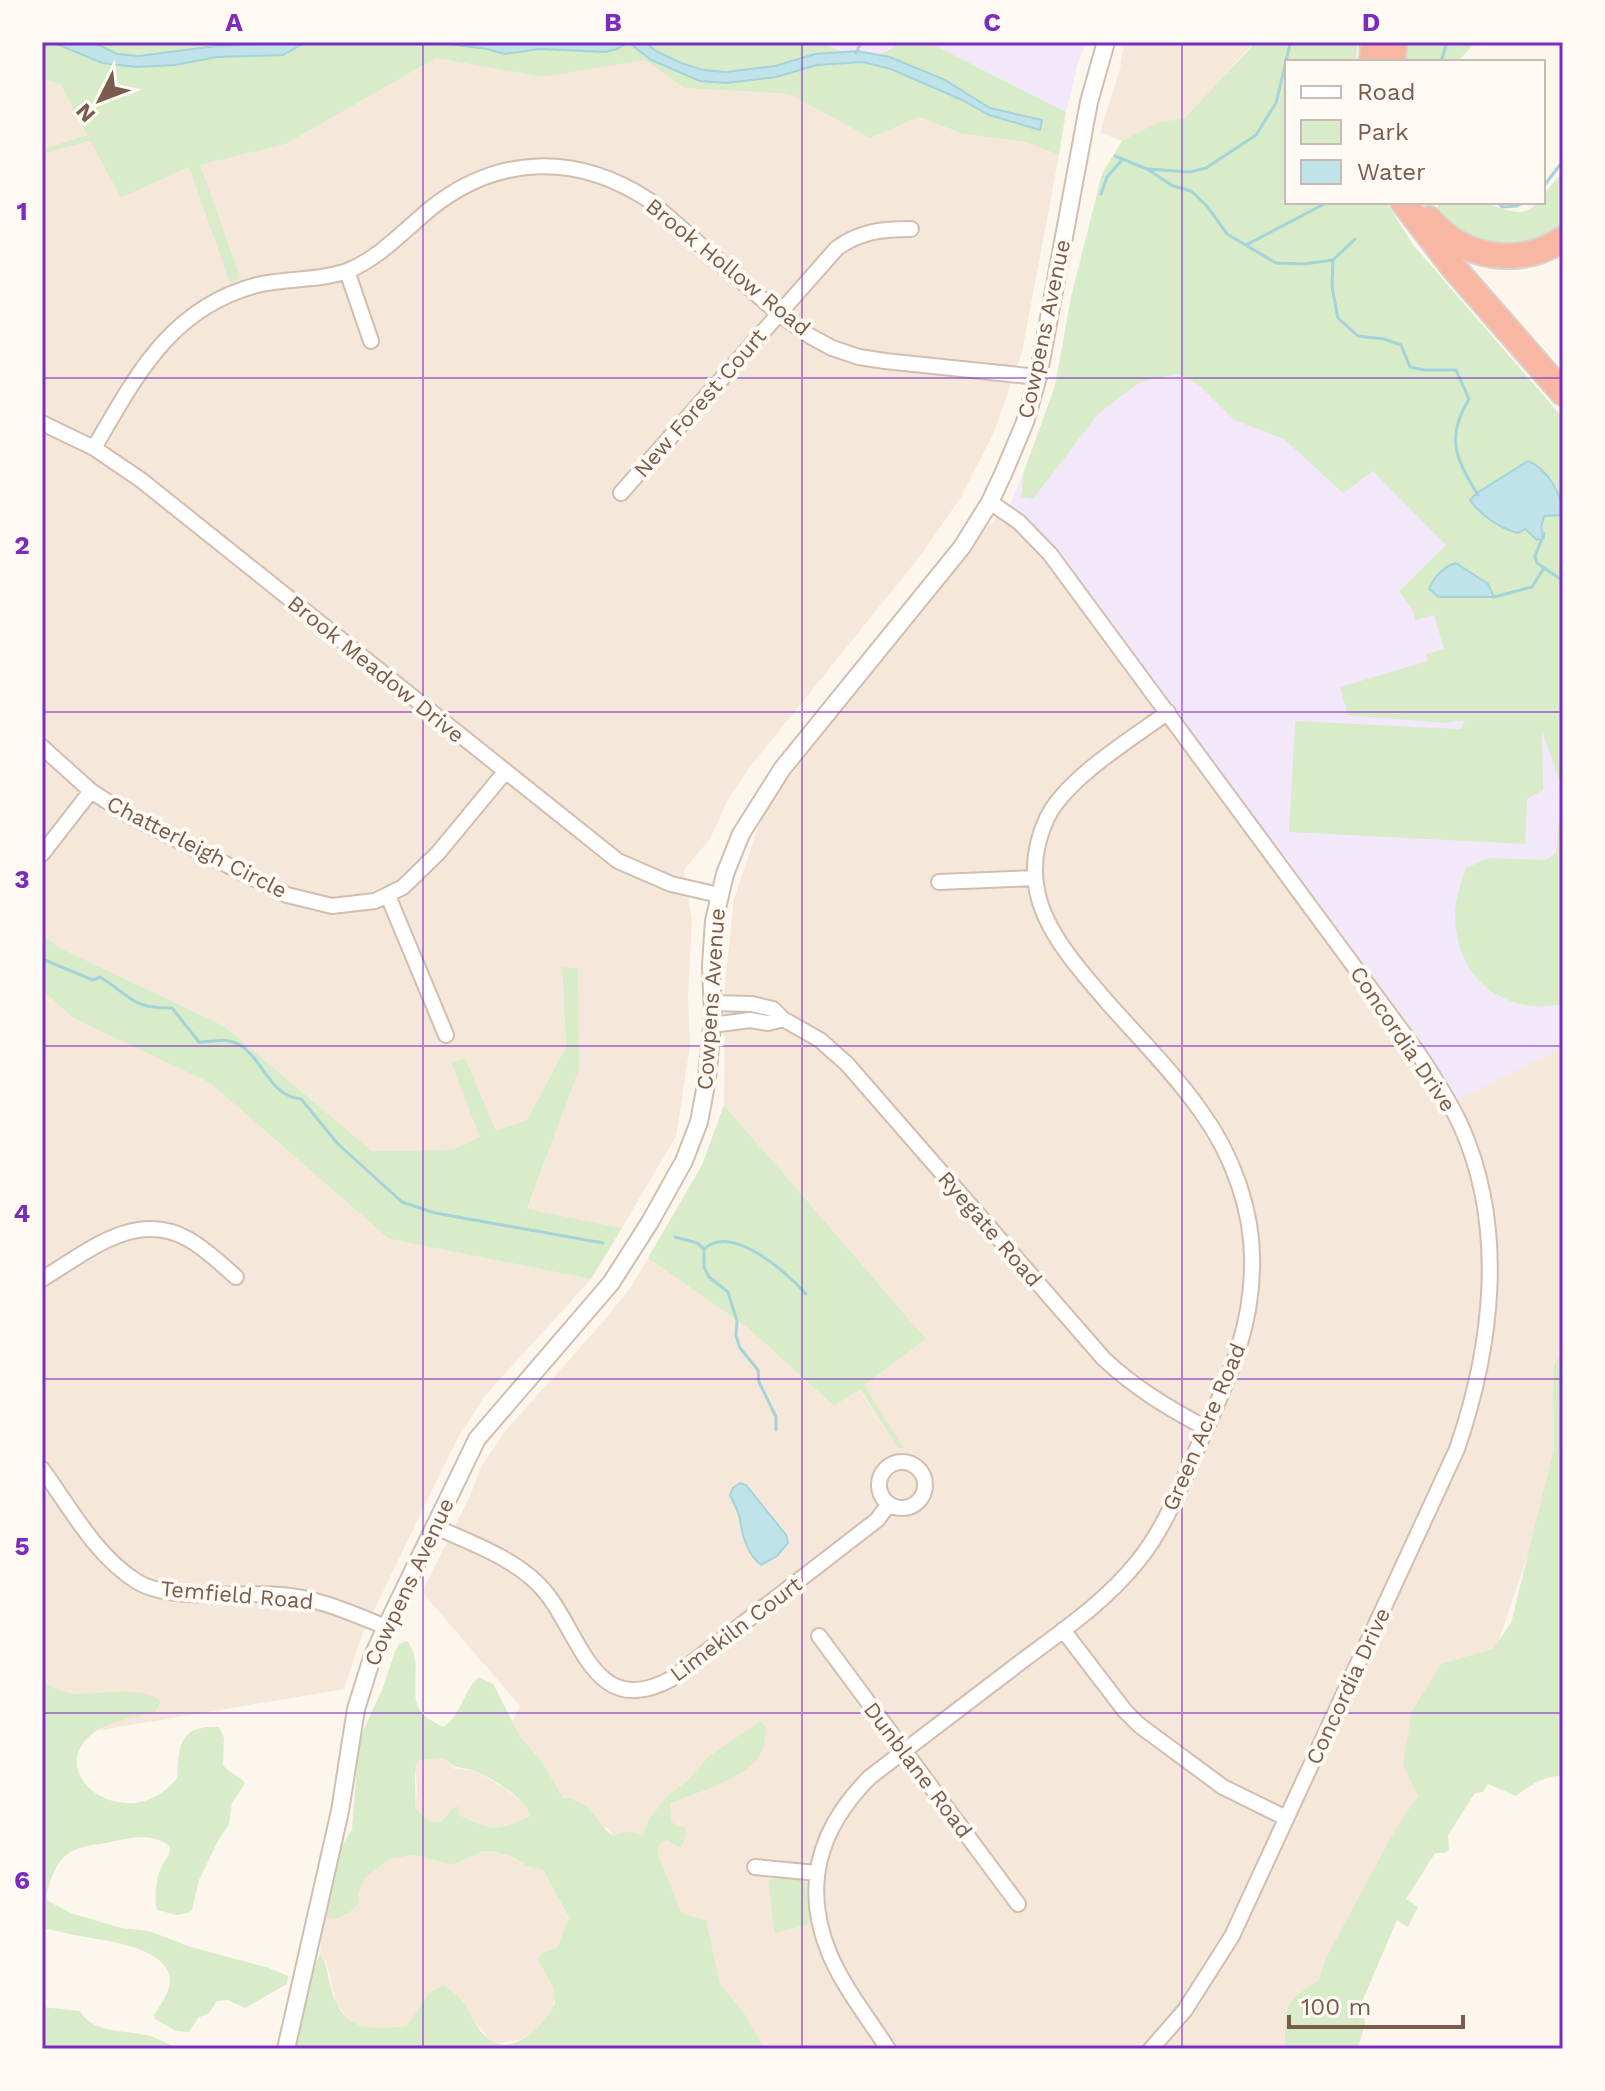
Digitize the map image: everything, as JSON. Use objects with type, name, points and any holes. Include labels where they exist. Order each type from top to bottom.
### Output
[{"type":"highway","points":[[1405,204],[1453,267],[1563,393]]},
{"type":"highway","points":[[1419,204],[1451,240],[1482,254],[1519,256],[1552,246],[1563,239]]},
{"type":"street","name":"Cowpens Avenue","points":[[286,2049],[340,1811],[356,1709],[372,1658],[468,1454],[485,1428],[611,1283],[637,1245],[692,1141],[707,1079],[712,1025],[712,943],[719,895],[741,834],[769,787],[962,547],[990,502],[1025,422],[1038,377],[1082,137],[1106,42]]},
{"type":"street","name":"Brook Hollow Road","points":[[94,448],[149,357],[187,318],[231,293],[258,285],[347,271],[381,250],[433,206],[467,184],[503,170],[525,166],[569,168],[611,179],[650,201],[778,313],[810,336],[859,357],[1038,377]]},
{"type":"street","name":"New Forest Court","points":[[621,493],[824,261],[849,239],[882,229],[911,229]]},
{"type":"street","points":[[347,271],[371,341]]},
{"type":"street","name":"Brook Meadow Drive","points":[[42,423],[94,448],[141,480],[618,861],[671,884],[719,895]]},
{"type":"street","name":"Concordia Drive","points":[[990,502],[1019,522],[1050,554],[1437,1081],[1463,1130],[1486,1213],[1489,1269],[1487,1322],[1478,1380],[1468,1417],[1441,1485],[1219,1960],[1185,2010],[1151,2049]]},
{"type":"street","name":"Green Acre Road","points":[[888,2049],[831,1957],[817,1909],[817,1873],[821,1852],[840,1812],[870,1777],[1063,1630],[1122,1580],[1141,1557],[1157,1533],[1235,1365],[1250,1299],[1253,1266],[1250,1235],[1243,1199],[1232,1167],[1201,1111],[1065,954],[1039,903],[1035,878],[1040,838],[1056,803],[1083,776],[1168,712]]},
{"type":"street","name":"Chatterleigh Circle","points":[[42,747],[91,791],[128,815],[287,895],[332,906],[360,904],[388,896],[422,870],[505,772]]},
{"type":"street","points":[[42,854],[91,791]]},
{"type":"street","points":[[939,882],[1035,878]]},
{"type":"street","points":[[388,896],[446,1035]]},
{"type":"street","name":"Ryegate Road","points":[[712,1003],[752,1004],[773,1009],[783,1019],[820,1040],[847,1064],[1104,1359],[1156,1402],[1206,1428]]},
{"type":"street","points":[[712,1025],[750,1020],[768,1023],[783,1019]]},
{"type":"street","points":[[42,1279],[113,1237],[131,1229],[154,1228],[172,1231],[188,1239],[236,1277]]},
{"type":"street","name":"Temfield Road","points":[[42,1469],[100,1550],[138,1582],[178,1592],[308,1598],[386,1627]]},
{"type":"street","name":"Limekiln Court","points":[[434,1526],[527,1574],[552,1601],[590,1666],[618,1688],[636,1690],[654,1688],[671,1679],[877,1520],[889,1504]]},
{"type":"street","points":[[1063,1630],[1139,1725],[1223,1787],[1286,1818]]},
{"type":"street","name":"Dunblane Road","points":[[819,1636],[1018,1904]]},
{"type":"street","points":[[755,1867],[817,1873]]},
{"type":"shaded area","points":[[821,42],[904,42],[864,64]]},
{"type":"shaded area","points":[[928,42],[1086,42],[1066,112]]},
{"type":"shaded area","points":[[1124,42],[1254,42],[1154,155],[1100,132],[1120,69]]},
{"type":"shaded area","points":[[436,58],[541,77],[645,59],[685,88],[789,94],[870,138],[919,117],[963,134],[1027,142],[1059,155],[1022,352],[994,432],[961,497],[921,555],[749,768],[728,799],[710,839],[684,870],[692,921],[688,997],[690,1046],[676,1136],[622,1228],[527,1210],[579,1070],[562,968],[566,1047],[527,1120],[496,1132],[465,1058],[451,1064],[481,1137],[452,1150],[372,1151],[224,1026],[58,947],[42,934],[42,154],[90,141],[121,198],[189,167],[231,283],[241,279],[199,165],[286,144]]},
{"type":"shaded area","points":[[42,78],[61,84],[87,135],[42,149]]},
{"type":"shaded area","points":[[1104,225],[1563,642],[1563,1047],[1459,1099],[1412,1028],[1050,542],[1010,504],[1038,439],[1055,386],[1071,297]]},
{"type":"shaded area","points":[[1010,504],[1050,542],[1412,1028],[1458,1099],[1563,1047],[1563,1481],[1535,1534],[1478,1701],[1299,2049],[750,2049],[607,1827],[488,1768],[520,1706],[422,1592],[470,1496],[481,1467],[507,1429],[631,1287],[648,1258],[748,1328],[834,1406],[859,1389],[898,1448],[863,1385],[925,1339],[724,1105],[725,985],[734,899],[765,807],[987,527]]},
{"type":"shaded area","points":[[42,990],[73,1018],[210,1083],[389,1239],[591,1279],[484,1397],[456,1441],[361,1637],[344,1689],[42,1740]]},
{"type":"shaded area","points":[[443,1758],[455,1769],[473,1770],[503,1787],[528,1808],[532,1816],[501,1829],[485,1827],[457,1813],[459,1807],[451,1810],[440,1823],[425,1819],[415,1807],[415,1767],[418,1760]]},
{"type":"shaded area","points":[[483,1851],[515,1857],[527,1866],[543,1870],[569,1919],[557,1948],[541,1953],[556,1995],[552,2010],[538,2029],[523,2039],[499,2043],[491,2041],[469,2015],[462,2000],[429,1993],[407,2026],[374,2029],[350,2022],[336,2003],[326,1962],[320,1954],[323,1910],[328,1917],[335,1919],[347,1915],[364,1879],[390,1859],[414,1855],[453,1865]]},
{"type":"green space","points":[[42,42],[821,42],[864,63],[904,42],[928,42],[1066,112],[1059,155],[1026,142],[963,134],[919,117],[870,138],[789,94],[684,88],[645,60],[541,77],[436,58],[286,144],[200,165],[241,279],[230,283],[189,167],[121,198],[90,141],[42,154],[42,149],[87,135],[61,85],[42,78]]},
{"type":"green space","points":[[1256,42],[1358,42],[1356,60],[1285,60],[1285,204],[1387,204],[1414,246],[1563,418],[1563,1004],[1521,1004],[1487,988],[1464,958],[1457,938],[1455,916],[1466,868],[1489,858],[1546,860],[1556,852],[1562,788],[1542,731],[1543,790],[1527,799],[1525,844],[1289,832],[1295,721],[1461,729],[1465,720],[1445,723],[1348,715],[1340,687],[1428,661],[1426,654],[1444,649],[1434,615],[1415,620],[1412,609],[1399,591],[1446,545],[1373,471],[1343,493],[1284,439],[1234,420],[1200,386],[1178,374],[1140,382],[1098,414],[1033,499],[1021,497],[1024,471],[1055,386],[1071,297],[1102,174],[1122,141],[1157,123],[1185,118]]},
{"type":"green space","points":[[1408,42],[1476,42],[1459,60],[1404,60]]},
{"type":"green space","points":[[1563,171],[1563,226],[1544,238],[1521,246],[1496,248],[1474,243],[1434,212],[1440,204],[1489,204],[1508,211],[1523,211],[1536,204],[1545,204],[1545,193]]},
{"type":"green space","points":[[42,934],[58,947],[224,1026],[372,1151],[452,1150],[480,1137],[451,1063],[465,1058],[496,1131],[527,1120],[566,1047],[562,967],[578,968],[579,1070],[527,1209],[622,1228],[591,1279],[389,1239],[210,1083],[73,1018],[42,990]]},
{"type":"green space","points":[[724,1105],[926,1339],[864,1385],[904,1448],[898,1448],[860,1389],[834,1406],[748,1328],[648,1258],[702,1165]]},
{"type":"green space","points":[[1563,1350],[1563,1776],[1544,1779],[1516,1796],[1488,1784],[1483,1792],[1475,1793],[1448,1835],[1449,1850],[1435,1853],[1406,1899],[1418,1907],[1408,1927],[1397,1920],[1362,2002],[1365,2023],[1358,2049],[1285,2049],[1288,2007],[1298,1994],[1319,1980],[1325,1960],[1396,1828],[1418,1796],[1403,1765],[1412,1711],[1441,1664],[1493,1649],[1511,1623],[1554,1449],[1553,1367]]},
{"type":"green space","points":[[407,1641],[412,1650],[416,1668],[415,1696],[425,1716],[443,1727],[454,1717],[479,1677],[494,1685],[520,1737],[542,1762],[563,1798],[587,1807],[613,1836],[627,1831],[643,1836],[648,1821],[667,1796],[686,1782],[707,1758],[760,1721],[766,1727],[761,1753],[746,1770],[720,1784],[670,1803],[671,1821],[685,1827],[686,1835],[681,1848],[667,1840],[660,1844],[657,1852],[682,1914],[706,1920],[720,1984],[746,2016],[764,2049],[296,2047],[310,1975],[320,1954],[341,2011],[348,2019],[367,2027],[407,2026],[429,1993],[443,1985],[460,1999],[487,2037],[501,2044],[511,2044],[538,2028],[555,2003],[553,1987],[538,1960],[541,1953],[557,1948],[569,1918],[543,1870],[527,1866],[514,1857],[483,1851],[453,1865],[414,1855],[390,1859],[364,1879],[358,1895],[359,1903],[348,1913],[333,1919],[328,1918],[323,1910],[335,1857],[352,1829],[359,1740],[399,1644]],"holes":[[[443,1758],[500,1784],[522,1802],[531,1816],[494,1828],[458,1814],[459,1806],[440,1823],[429,1820],[415,1807],[416,1765],[418,1760]]]},
{"type":"green space","points":[[42,1682],[73,1694],[129,1692],[159,1699],[155,1712],[105,1726],[91,1735],[79,1751],[77,1768],[85,1783],[98,1795],[117,1802],[137,1802],[158,1795],[177,1778],[184,1739],[196,1729],[206,1727],[219,1727],[224,1738],[223,1765],[245,1783],[232,1803],[229,1824],[199,1880],[189,1913],[177,1915],[157,1910],[157,1879],[170,1847],[144,1837],[85,1847],[70,1853],[57,1866],[48,1889],[48,1901],[71,1913],[121,1928],[149,1931],[191,1947],[269,1968],[288,1976],[287,1984],[245,2008],[228,2000],[217,2001],[209,2013],[198,2018],[189,2032],[176,2031],[155,2019],[154,2015],[170,1985],[167,1970],[160,1961],[122,1944],[42,1928]]},
{"type":"green space","points":[[795,1876],[806,1883],[810,1924],[775,1933],[768,1880]]},
{"type":"green space","points":[[42,2007],[80,2011],[93,2024],[150,2036],[179,2049],[42,2049]]},
{"type":"water","points":[[52,42],[93,42],[117,54],[139,56],[216,46],[306,42],[283,55],[217,57],[175,65],[137,67],[102,63]]},
{"type":"water","points":[[435,42],[628,42],[605,52],[540,49],[504,54]]},
{"type":"water","points":[[628,42],[645,42],[681,63],[703,70],[726,72],[775,66],[815,54],[857,51],[890,57],[945,80],[990,108],[1042,120],[1040,130],[989,115],[891,69],[863,62],[817,65],[776,77],[726,83],[700,81],[651,60]]},
{"type":"water","points":[[1528,461],[1547,476],[1557,491],[1563,515],[1544,516],[1541,528],[1544,538],[1537,540],[1525,529],[1518,533],[1498,525],[1470,500]]},
{"type":"water","points":[[1456,563],[1488,584],[1494,597],[1439,597],[1429,589],[1440,573]]},
{"type":"water","points":[[740,1483],[746,1485],[786,1535],[788,1543],[777,1556],[761,1565],[746,1544],[730,1495]]},
{"type":"waterway","points":[[856,53],[861,42]]},
{"type":"waterway","points":[[1442,60],[1447,42]]},
{"type":"waterway","points":[[1286,60],[1290,44]]},
{"type":"waterway","points":[[1149,169],[1190,172],[1206,168],[1256,135],[1276,103],[1285,65]]},
{"type":"waterway","points":[[1563,71],[1563,77]]},
{"type":"waterway","points":[[1115,156],[1147,169],[1173,186],[1191,191],[1207,206],[1227,234],[1276,263],[1304,264],[1333,260],[1332,287],[1338,318],[1358,336],[1401,345],[1410,367],[1456,370],[1469,399],[1457,425],[1456,448],[1478,495]]},
{"type":"waterway","points":[[1101,194],[1107,177],[1122,160]]},
{"type":"waterway","points":[[1545,184],[1563,161]]},
{"type":"waterway","points":[[1246,245],[1324,204]]},
{"type":"waterway","points":[[1500,204],[1502,207],[1520,204]]},
{"type":"waterway","points":[[1333,260],[1355,239]]},
{"type":"waterway","points":[[1544,534],[1535,556],[1537,563],[1563,581]]},
{"type":"waterway","points":[[1494,597],[1532,587],[1544,568]]},
{"type":"waterway","points":[[42,959],[93,980],[100,977],[139,1003],[172,1008],[199,1042],[227,1041],[245,1049],[273,1084],[290,1096],[301,1099],[338,1144],[402,1202],[435,1213],[603,1243]]},
{"type":"waterway","points":[[675,1237],[697,1243],[704,1249],[704,1267],[709,1277],[728,1292],[737,1321],[736,1336],[740,1348],[758,1370],[759,1382],[776,1417],[776,1430]]},
{"type":"waterway","points":[[704,1249],[716,1243],[729,1242],[743,1246],[772,1263],[806,1294]]}]
